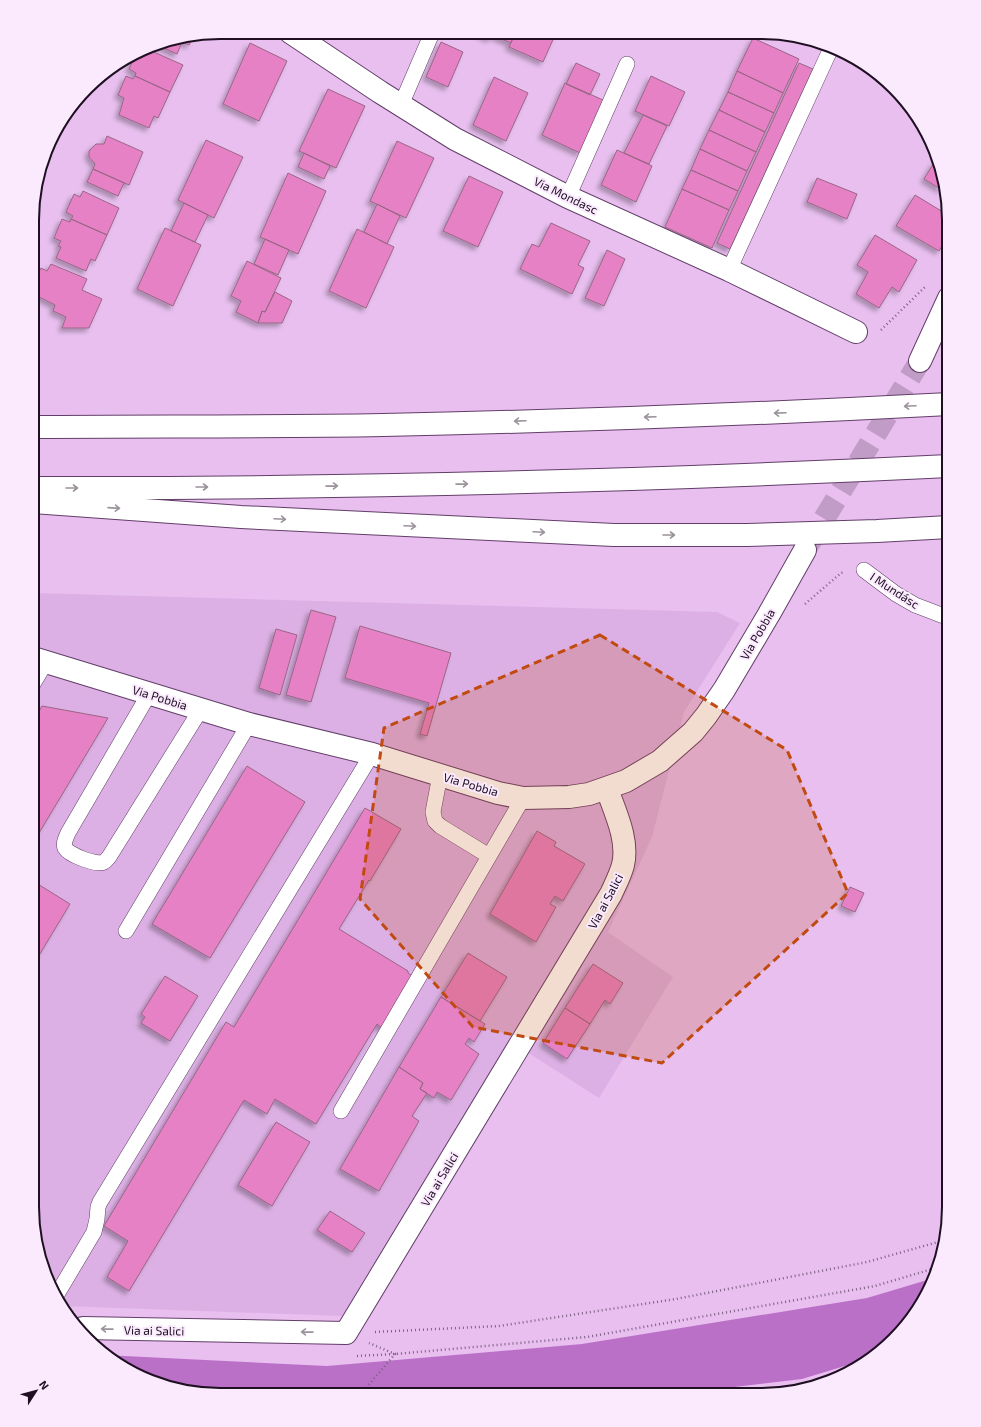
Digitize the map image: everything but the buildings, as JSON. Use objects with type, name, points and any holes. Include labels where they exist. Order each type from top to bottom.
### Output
[{"type":"main road","name":"Via Mondasc","points":[[301,39],[455,139],[568,197],[728,270],[856,332]]},
{"type":"main road","points":[[920,361],[942,313]]},
{"type":"main road","points":[[39,427],[374,425],[505,422],[725,415],[942,404]]},
{"type":"main road","points":[[39,488],[530,482],[942,466]]},
{"type":"main road","points":[[39,502],[241,517],[614,536],[747,535],[942,527]]},
{"type":"main road","name":"Via Pobbia","points":[[39,660],[249,724],[372,754],[498,793],[523,798],[569,797],[589,794],[626,782],[660,761],[693,732],[724,690],[805,550]]},
{"type":"main road","name":"Via ai Salici","points":[[86,1328],[346,1333],[611,894],[620,876],[624,854],[622,838],[607,789]]},
{"type":"lane","points":[[401,105],[429,39]]},
{"type":"lane","points":[[728,270],[829,52]]},
{"type":"lane","points":[[568,197],[627,64]]},
{"type":"lane","name":"I Mundásc","points":[[864,570],[896,594],[915,605],[942,615]]},
{"type":"lane","points":[[149,694],[68,833],[64,847],[72,854],[99,863],[104,862],[109,857],[201,709]]},
{"type":"lane","points":[[126,931],[249,724]]},
{"type":"lane","points":[[59,1290],[94,1232],[98,1219],[98,1207],[100,1202],[372,754]]},
{"type":"lane","points":[[440,775],[433,812],[435,821],[440,826],[489,856]]},
{"type":"lane","points":[[341,1111],[523,798]]},
{"type":"path","points":[[856,332],[871,337],[874,336],[932,281]]},
{"type":"path","points":[[769,614],[797,611],[841,573],[864,570]]},
{"type":"path","points":[[346,1333],[499,1326],[660,1302],[867,1262],[939,1242]]},
{"type":"path","points":[[349,1356],[395,1354],[587,1337],[875,1286],[930,1270]]},
{"type":"path","points":[[366,1388],[395,1354]]},
{"type":"highlighted area","points":[[600,635],[787,750],[848,893],[662,1063],[473,1027],[360,899],[384,728]]},
{"type":"shaded area","points":[[39,593],[717,612],[740,623],[684,712],[652,837],[608,932],[673,977],[599,1098],[527,1052],[370,1317],[68,1306],[53,1277],[42,1243],[39,1219]]},
{"type":"shaded area","points":[[926,1280],[918,1298],[905,1317],[889,1335],[871,1351],[853,1364],[802,1379],[726,1388],[208,1388],[184,1385],[150,1374],[116,1356],[327,1366],[582,1344],[867,1298]]},
{"type":"tunnel","points":[[807,547],[920,361]]}]
